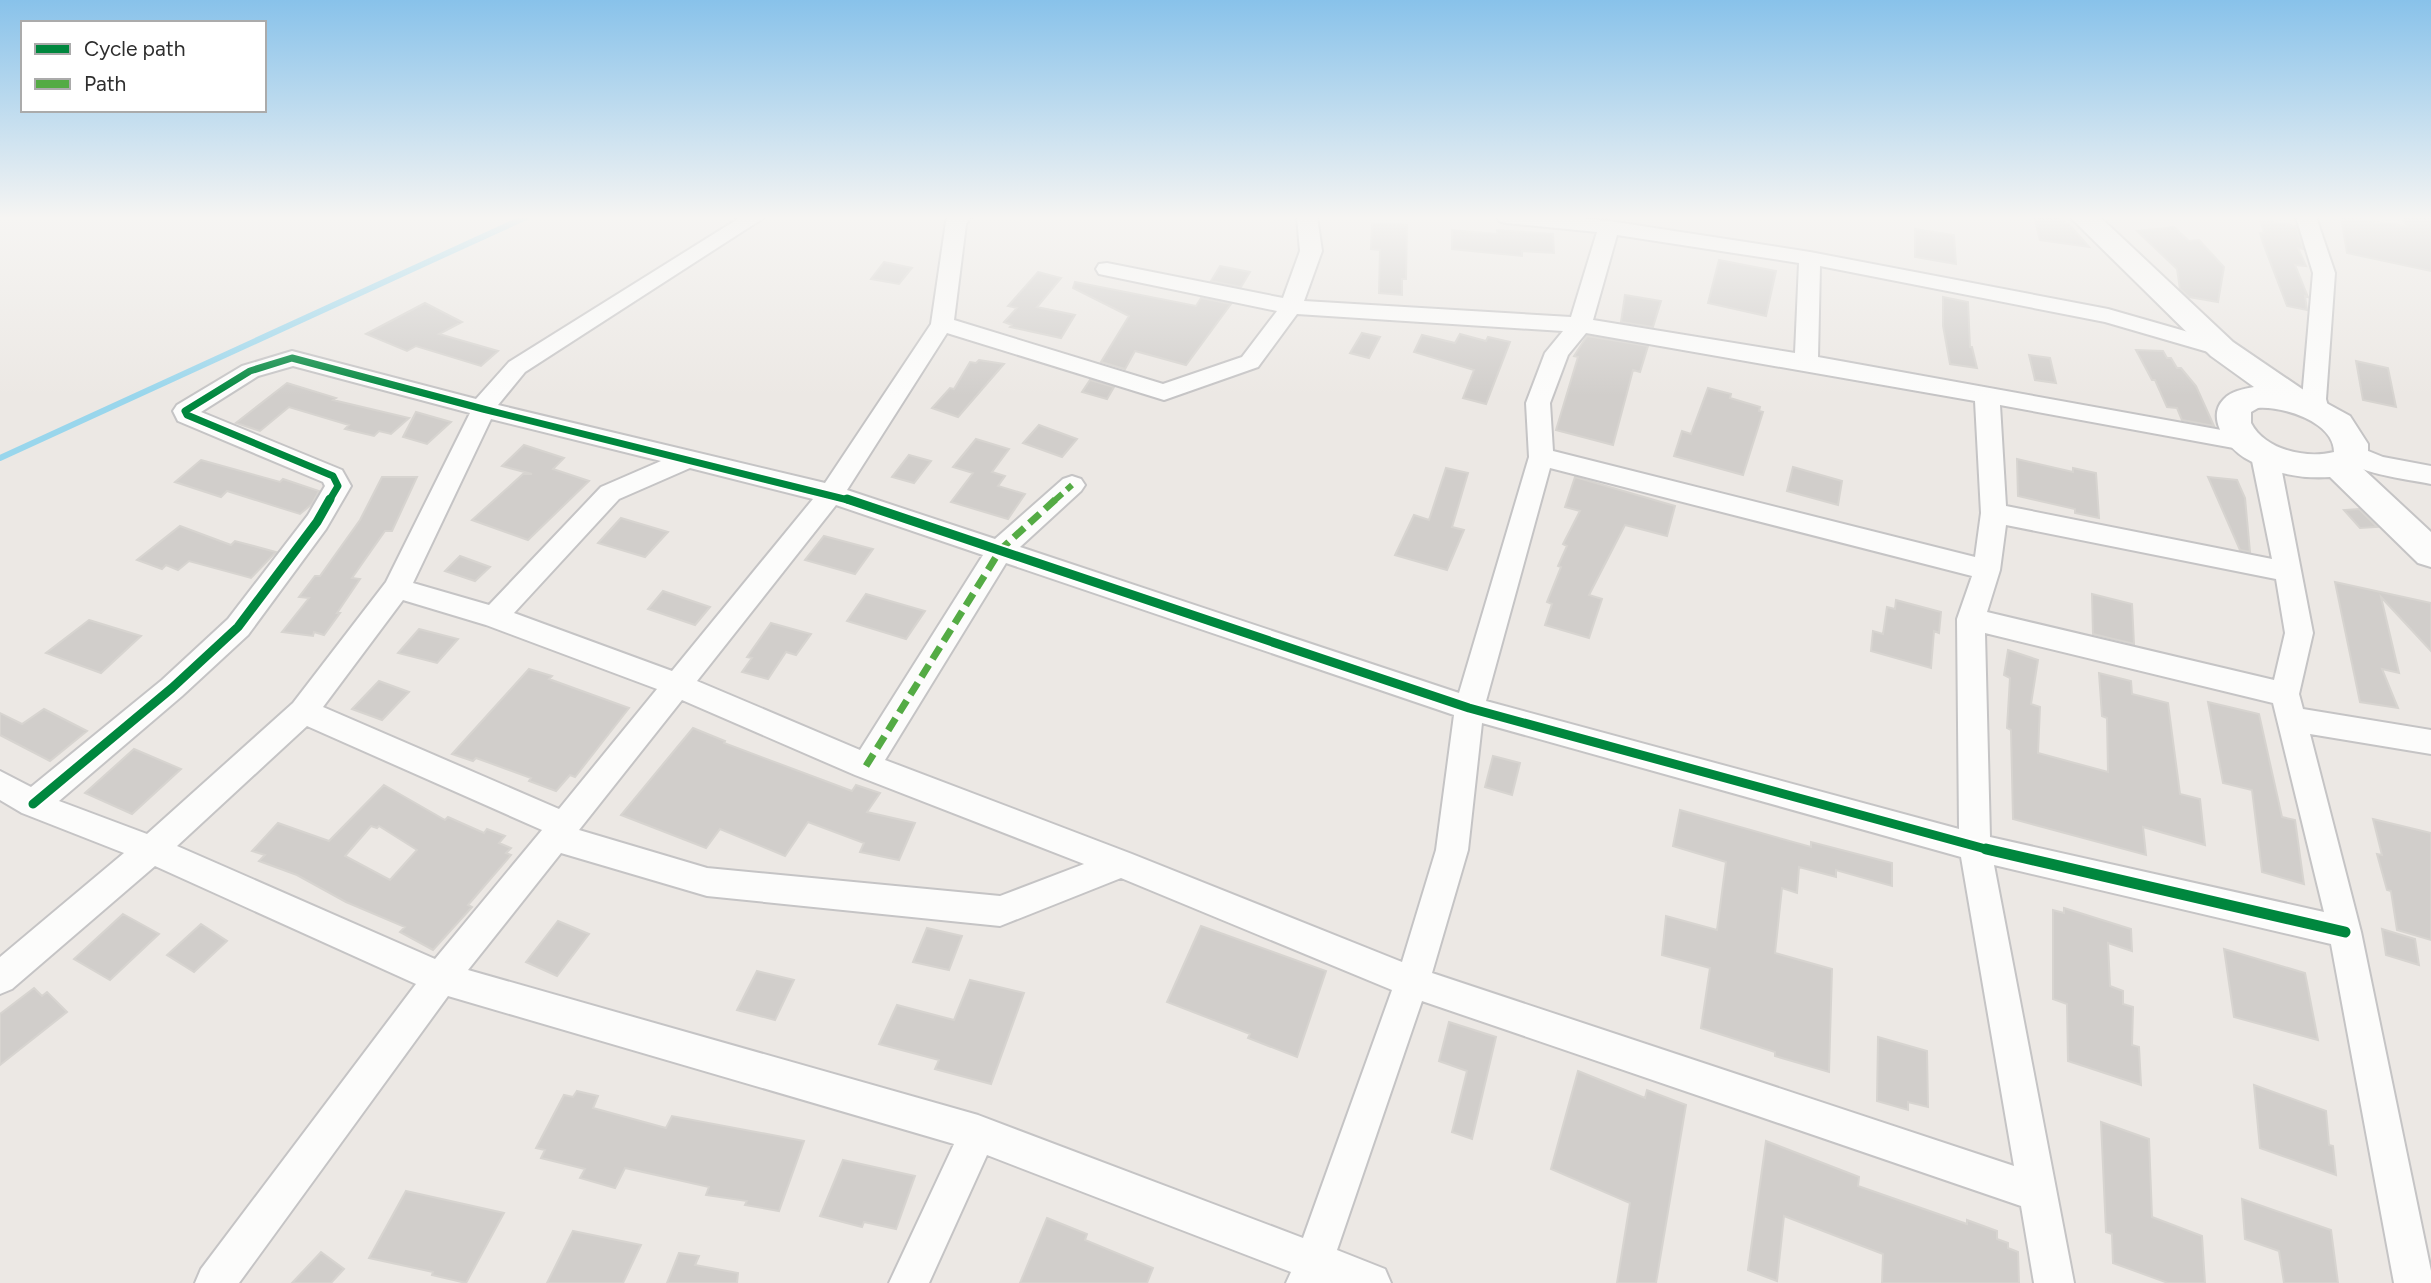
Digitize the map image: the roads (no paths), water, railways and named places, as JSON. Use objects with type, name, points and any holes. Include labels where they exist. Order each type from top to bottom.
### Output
[{"type":"street","points":[[0,978],[151,850],[303,711],[397,588],[483,409],[489,398],[517,367],[660,277]]},
{"type":"street","points":[[215,1283],[441,978],[831,494],[942,324],[948,277]]},
{"type":"street","points":[[1145,277],[1291,307],[1580,325],[1806,362],[2256,447],[2302,466],[2325,468],[2344,459],[2431,475]]},
{"type":"street","points":[[942,324],[1164,392],[1250,362],[1291,307],[1302,277]]},
{"type":"street","points":[[1309,1271],[1412,982],[1452,850],[1469,708],[1541,457],[1538,403],[1557,353],[1580,325],[1594,277]]},
{"type":"street","points":[[1806,362],[1809,277]]},
{"type":"street","points":[[1907,277],[2108,316],[2222,349]]},
{"type":"street","points":[[2147,277],[2222,349],[2306,406],[2338,424],[2346,434],[2344,459],[2431,554]]},
{"type":"street","points":[[2306,406],[2314,398],[2324,277]]},
{"type":"street","points":[[2222,349],[2232,414],[2239,433],[2256,447],[2269,472],[2299,633],[2289,707],[2345,932],[2414,1283]]},
{"type":"street","points":[[33,804],[172,688],[238,627],[317,522],[338,486],[333,476],[187,415],[185,411],[250,371],[292,358],[483,409],[831,494],[1469,708],[1975,847],[2345,932]]},
{"type":"street","points":[[1987,396],[1994,513],[1987,570],[1971,619],[1975,847],[2054,1283]]},
{"type":"street","points":[[2232,414],[2235,407],[2252,397],[2265,396],[2306,406]]},
{"type":"street","points":[[1541,457],[1987,570]]},
{"type":"street","points":[[494,617],[610,493],[690,458]]},
{"type":"street","points":[[866,766],[1001,549],[1072,485]]},
{"type":"street","points":[[1994,513],[2288,572]]},
{"type":"street","points":[[397,588],[494,617],[677,685],[866,766],[1121,864],[1412,982],[2038,1193]]},
{"type":"street","points":[[1971,619],[2289,707],[2431,742]]},
{"type":"street","points":[[303,711],[559,831],[708,882],[1000,911],[1121,864]]},
{"type":"street","points":[[0,784],[33,804],[151,850],[441,978],[978,1133],[1309,1271],[1371,1283]]},
{"type":"street","points":[[909,1283],[978,1133]]},
{"type":"waterway","points":[[0,458],[395,277]]}]
